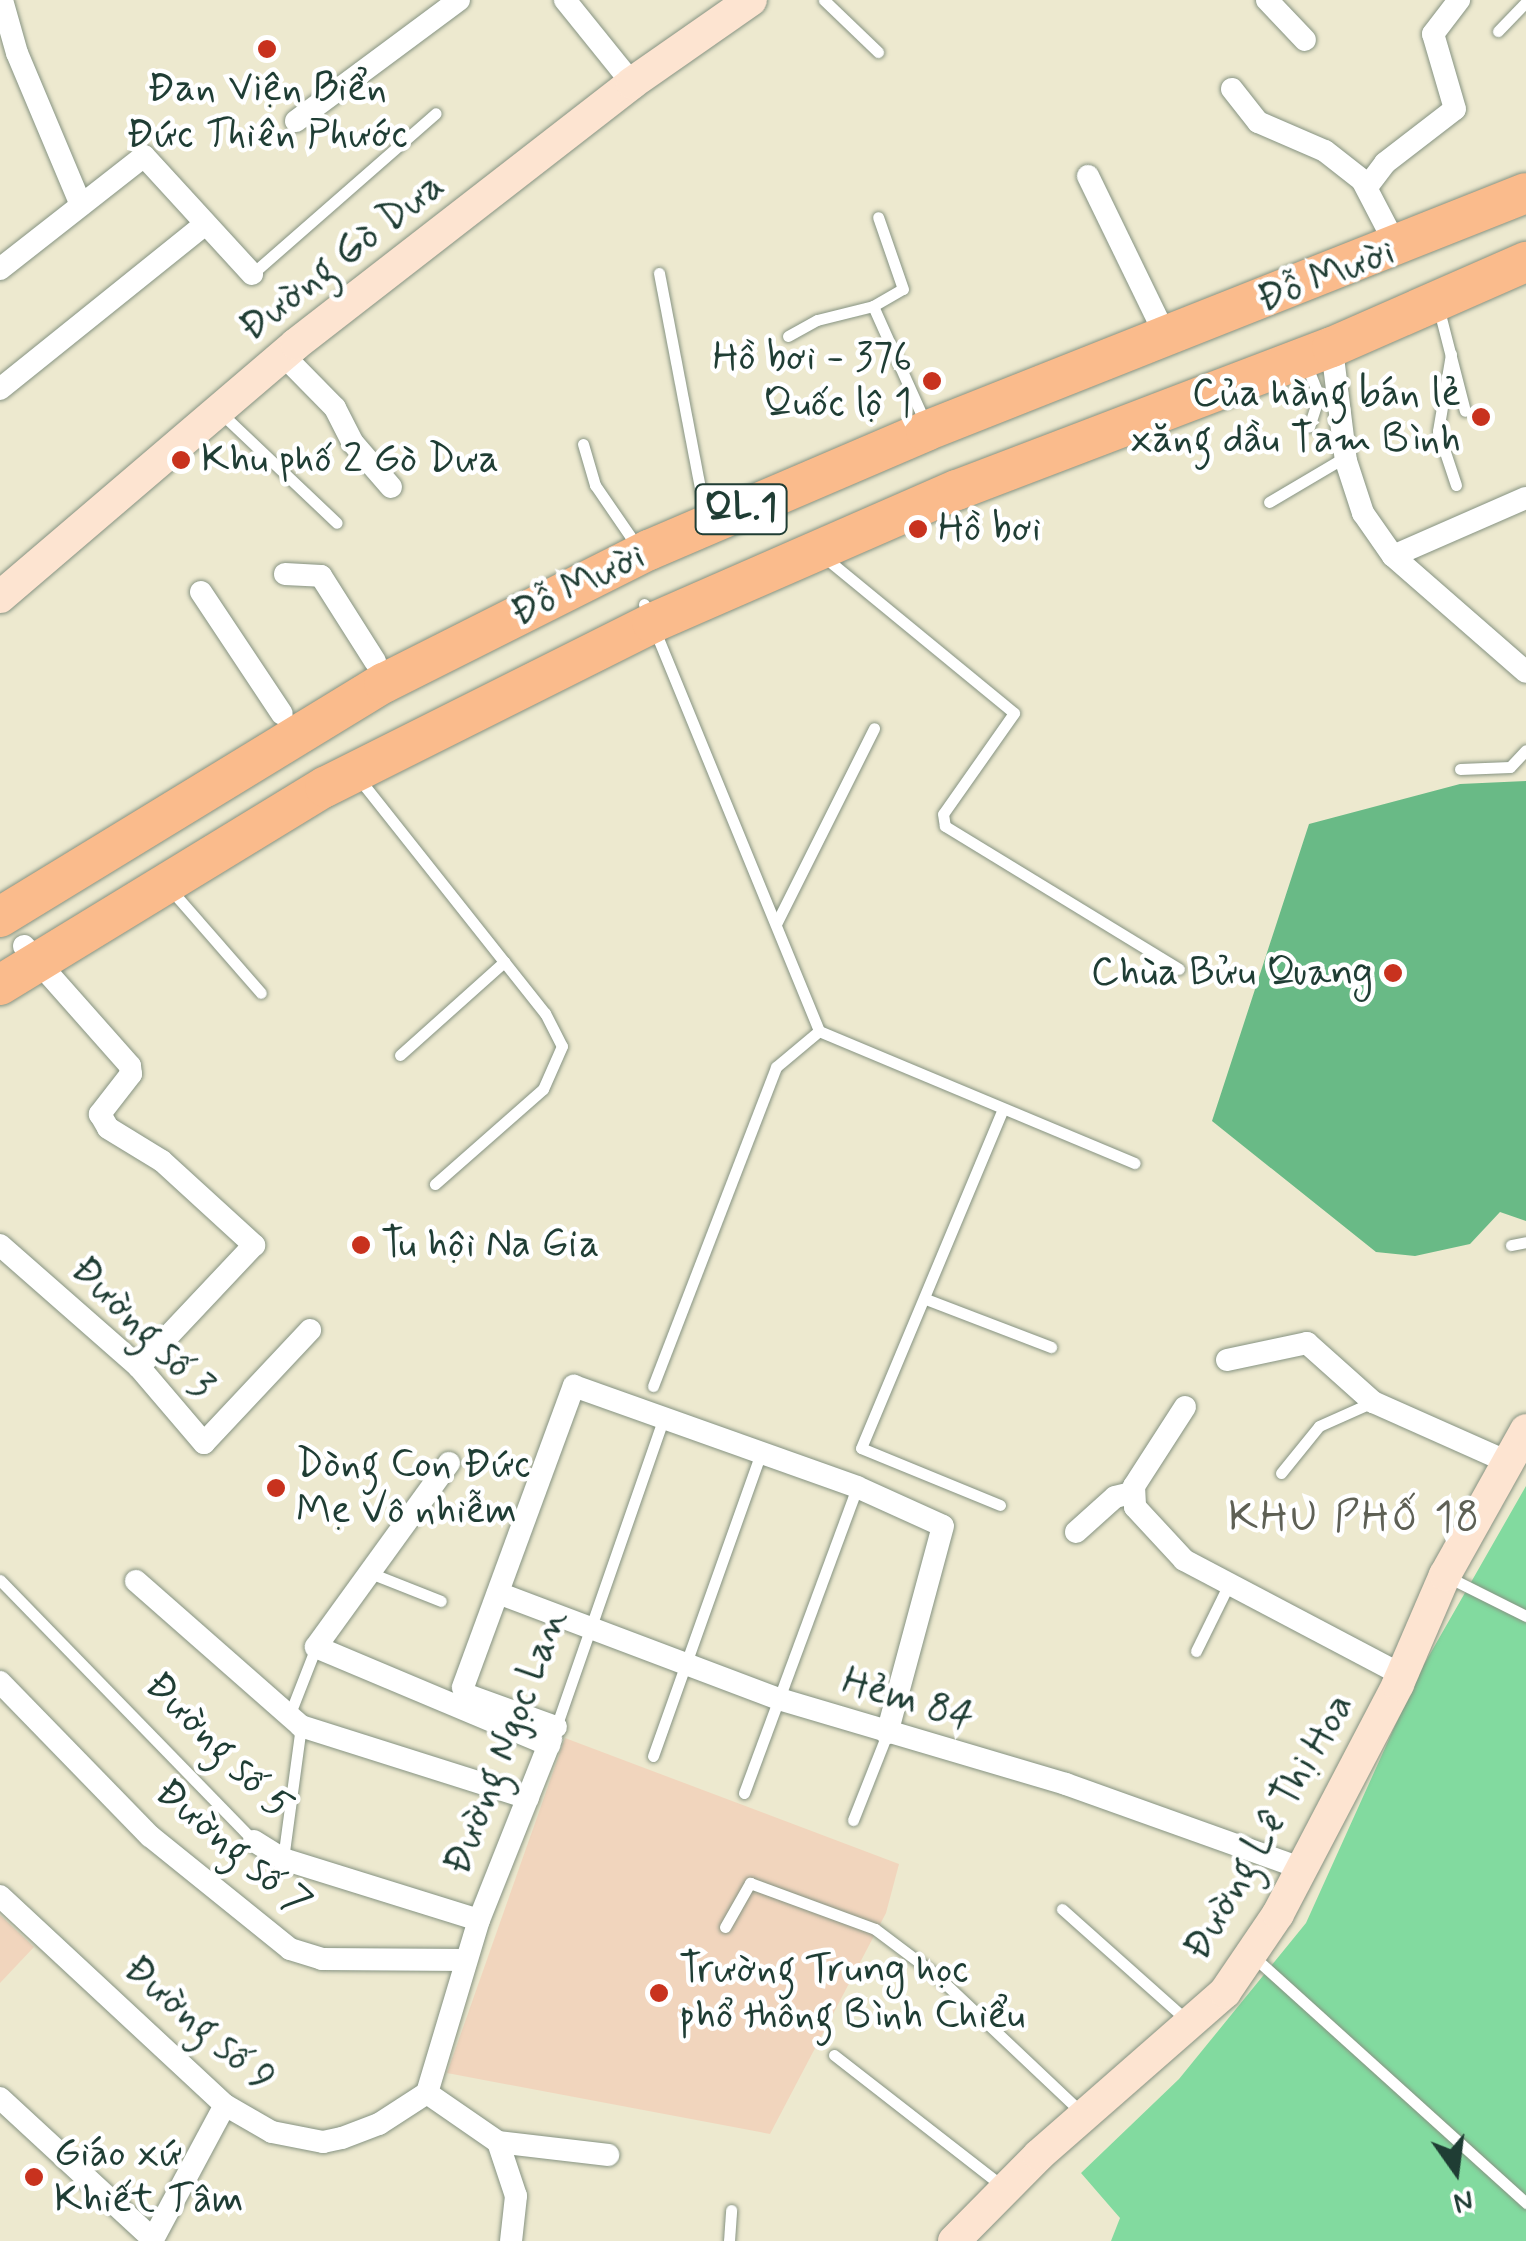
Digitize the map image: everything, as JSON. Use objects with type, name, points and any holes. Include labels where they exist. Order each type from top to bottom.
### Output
[{"type":"highway","name":"Đỗ Mười","points":[[0,888],[375,661],[630,536],[920,411],[1388,230],[1526,168]]},
{"type":"highway","name":"Đỗ Mười","points":[[0,985],[15,947],[384,683],[649,550],[926,431],[1387,253],[1526,192]]},
{"type":"highway","name":"Đỗ Mười","points":[[15,947],[258,800],[648,614],[816,550],[1322,344],[1434,292],[1526,242]]},
{"type":"highway","name":"Đỗ Mười","points":[[1434,292],[1526,262]]},
{"type":"highway","name":"Đỗ Mười","points":[[15,947],[165,882],[354,773],[817,526],[1322,344]]},
{"type":"street","points":[[2,0],[17,53],[81,205]]},
{"type":"street","points":[[296,120],[459,0]]},
{"type":"street","points":[[565,0],[632,83]]},
{"type":"street","name":"Đường Gò Dưa","points":[[0,598],[283,355],[632,83],[751,0]]},
{"type":"street","points":[[1267,0],[1305,40]]},
{"type":"street","points":[[1367,187],[1385,163],[1455,109],[1433,34],[1459,0]]},
{"type":"street","points":[[1232,89],[1258,122],[1324,151],[1367,187],[1388,230]]},
{"type":"street","points":[[0,269],[144,156],[252,274]]},
{"type":"street","points":[[1088,176],[1157,318]]},
{"type":"street","points":[[0,389],[204,225]]},
{"type":"street","points":[[1322,344],[1345,457],[1363,513],[1393,556],[1526,672]]},
{"type":"street","points":[[283,355],[334,408],[353,443],[391,487]]},
{"type":"street","points":[[1393,556],[1526,498]]},
{"type":"street","points":[[285,574],[321,576],[375,661]]},
{"type":"street","points":[[201,592],[282,714]]},
{"type":"street","points":[[15,947],[130,1066],[132,1074],[100,1114],[108,1128],[162,1161],[254,1245],[139,1367]]},
{"type":"street","name":"Đường số 3","points":[[0,1245],[139,1367],[206,1443],[310,1330]]},
{"type":"street","points":[[1227,1360],[1307,1343],[1373,1402],[1508,1462]]},
{"type":"street","points":[[552,1737],[463,1691],[574,1386],[760,1456],[857,1487],[943,1526],[887,1734]]},
{"type":"street","points":[[1076,1532],[1115,1497],[1131,1493],[1185,1407]]},
{"type":"street","name":"Đường Lê Thị Hoa","points":[[954,2241],[1085,2116],[1192,2025],[1251,1954],[1301,1868],[1402,1675],[1444,1575],[1526,1430]]},
{"type":"street","points":[[448,1463],[316,1647],[552,1737]]},
{"type":"street","points":[[1131,1493],[1135,1507],[1184,1560],[1402,1675]]},
{"type":"street","points":[[136,1581],[295,1721],[528,1798]]},
{"type":"street","name":"Hẻm 84","points":[[498,1593],[779,1699],[1066,1784],[1301,1868]]},
{"type":"street","name":"Đường số 7","points":[[0,1682],[150,1836],[290,1949],[322,1959],[466,1960]]},
{"type":"street","name":"Đường Ngọc Lan","points":[[426,2093],[479,1920],[552,1737]]},
{"type":"street","name":"Đường số 5","points":[[254,1840],[282,1860],[479,1920]]},
{"type":"street","name":"Đường số 9","points":[[0,1896],[225,2104],[272,2132],[323,2142],[379,2124],[426,2093]]},
{"type":"street","points":[[426,2093],[498,2142],[608,2155]]},
{"type":"street","points":[[0,2098],[152,2240],[225,2104]]},
{"type":"street","points":[[498,2142],[516,2196],[511,2241]]},
{"type":"lane","points":[[824,0],[878,52]]},
{"type":"lane","points":[[1498,31],[1526,2]]},
{"type":"lane","points":[[252,274],[436,113]]},
{"type":"lane","points":[[788,336],[817,320],[873,306],[904,288],[878,217]]},
{"type":"lane","points":[[659,273],[703,504]]},
{"type":"lane","points":[[1434,292],[1465,410]]},
{"type":"lane","points":[[873,306],[920,411]]},
{"type":"lane","points":[[1309,426],[1319,396],[1322,344]]},
{"type":"lane","points":[[1452,354],[1438,430],[1456,485]]},
{"type":"lane","points":[[219,411],[337,523]]},
{"type":"lane","points":[[583,444],[595,485],[630,536]]},
{"type":"lane","points":[[1269,502],[1345,457]]},
{"type":"lane","points":[[816,550],[1014,713],[943,814],[945,826],[1179,969]]},
{"type":"lane","points":[[648,614],[820,1031],[1134,1163]]},
{"type":"lane","points":[[776,924],[874,728]]},
{"type":"lane","points":[[1460,769],[1510,767],[1526,750]]},
{"type":"lane","points":[[354,773],[504,962],[562,1046],[543,1089],[435,1184]]},
{"type":"lane","points":[[165,882],[261,993]]},
{"type":"lane","points":[[400,1055],[504,962]]},
{"type":"lane","points":[[653,1386],[776,1067],[820,1031]]},
{"type":"lane","points":[[1000,1505],[862,1448],[1003,1108]]},
{"type":"lane","points":[[1511,1245],[1526,1242]]},
{"type":"lane","points":[[926,1299],[1051,1347]]},
{"type":"lane","points":[[1281,1474],[1319,1426],[1373,1402]]},
{"type":"lane","name":"Đường Ngọc Lan","points":[[552,1737],[663,1420]]},
{"type":"lane","points":[[653,1756],[760,1456]]},
{"type":"lane","points":[[744,1793],[857,1487]]},
{"type":"lane","points":[[370,1572],[441,1602]]},
{"type":"lane","points":[[1444,1575],[1526,1616]]},
{"type":"lane","name":"Đường số 5","points":[[0,1580],[254,1840]]},
{"type":"lane","points":[[1196,1651],[1230,1584]]},
{"type":"lane","points":[[282,1860],[295,1721],[316,1647]]},
{"type":"lane","points":[[853,1820],[887,1734]]},
{"type":"lane","points":[[725,1927],[750,1883],[875,1929],[935,1974],[1085,2116]]},
{"type":"lane","points":[[1062,1909],[1192,2025]]},
{"type":"lane","points":[[1251,1954],[1526,2203]]},
{"type":"lane","points":[[834,2055],[1006,2188]]},
{"type":"lane","points":[[729,2241],[731,2210]]},
{"type":"shaded area","name":"Trường Trung học phổ thông Bình Chiểu","points":[[565,1738],[899,1864],[886,1913],[770,2134],[447,2073]]},
{"type":"shaded area","points":[[0,1915],[34,1947],[0,1983]]},
{"type":"green space","name":"Chùa Bửu Quang","points":[[1526,781],[1526,1221],[1500,1212],[1470,1244],[1415,1256],[1376,1252],[1212,1121],[1309,824],[1460,784]]},
{"type":"green space","points":[[1526,1486],[1526,2241],[1111,2241],[1120,2218],[1081,2173],[1179,2079],[1306,1923],[1418,1675]]},
{"type":"place","name":"Đan Viện Biển Đức Thiên Phước","points":[[267,49]]},
{"type":"place","name":"Hồ bơi - 376 Quốc lộ 1","points":[[932,381]]},
{"type":"place","name":"Của hàng bán lẻ xăng dầu Tam Bình","points":[[1481,417]]},
{"type":"place","name":"Khu phố 2 Gò Dưa","points":[[181,460]]},
{"type":"place","name":"Hồ bơi","points":[[918,529]]},
{"type":"place","name":"Chùa Bửu Quang","points":[[1393,973]]},
{"type":"place","name":"Tu hội Na Gia","points":[[361,1245]]},
{"type":"place","name":"Dòng Con Đức Mẹ Vô nhiễm","points":[[276,1488]]},
{"type":"place","name":"Trường Trung học phổ thông Bình Chiểu","points":[[659,1993]]},
{"type":"place","name":"Giáo xứ Khiết Tâm","points":[[34,2177]]},
{"type":"district","name":"KHU PHỐ 18","points":[[1355,1519]]}]
